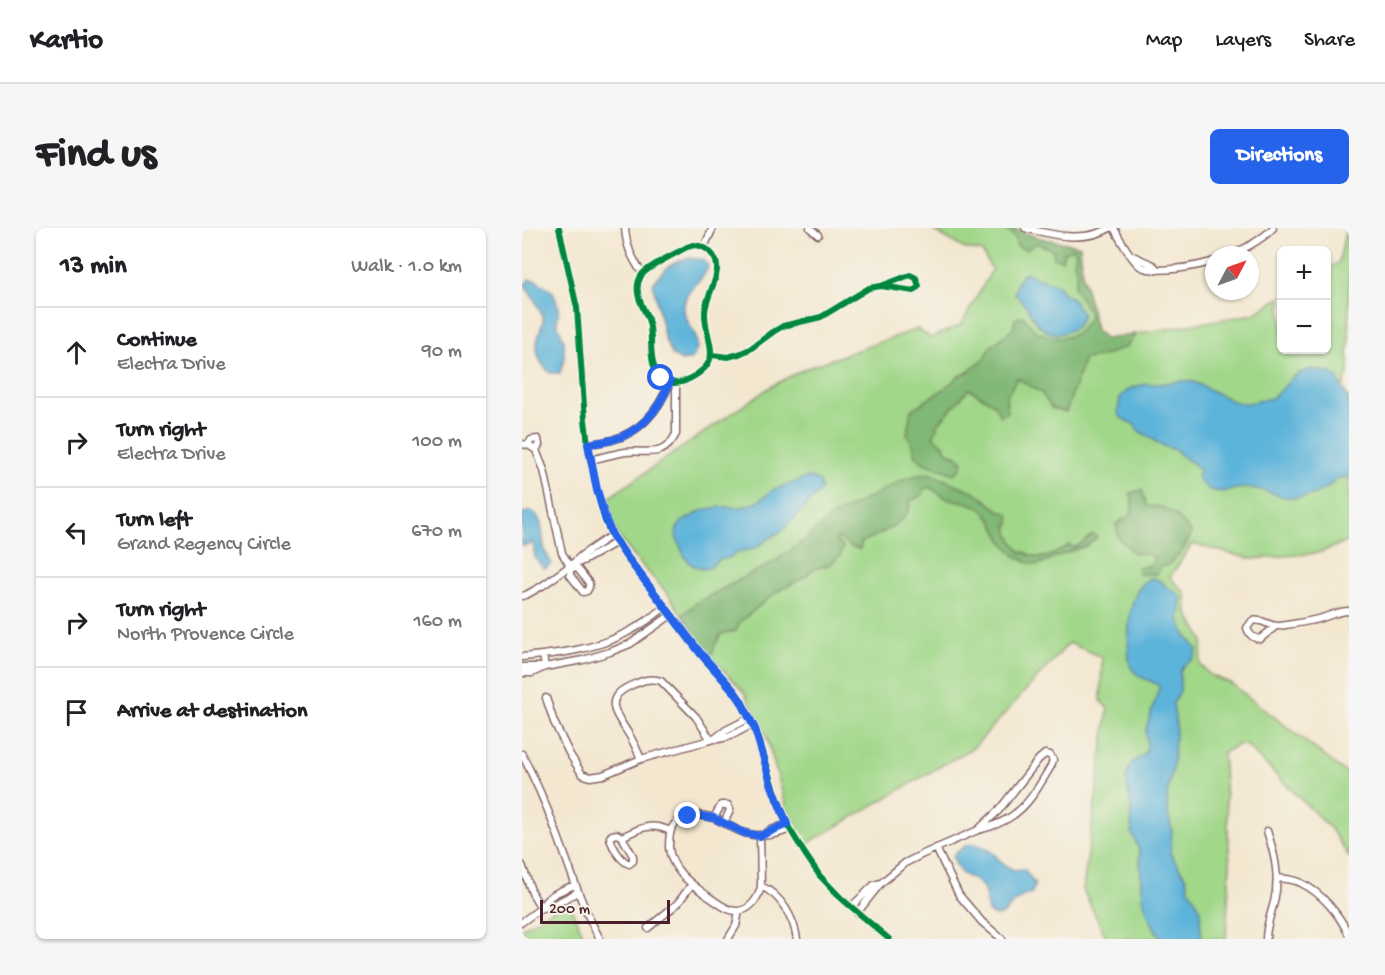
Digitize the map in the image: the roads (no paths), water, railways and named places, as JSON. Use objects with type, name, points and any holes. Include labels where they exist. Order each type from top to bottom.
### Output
[{"type":"street","points":[[559,228],[577,308],[588,444],[597,490],[612,535],[701,654],[734,691],[752,721],[772,786],[789,827],[816,870],[857,913],[889,939]]},
{"type":"street","points":[[625,228],[630,254],[642,273]]},
{"type":"street","points":[[704,247],[712,228]]},
{"type":"street","points":[[810,228],[818,235]]},
{"type":"street","points":[[1025,228],[1073,237],[1112,228],[1132,255],[1153,265],[1158,270],[1185,268],[1205,263]]},
{"type":"street","points":[[1248,246],[1273,228]]},
{"type":"street","points":[[694,245],[704,247],[717,260],[717,274],[705,312],[712,355],[697,375],[685,381],[673,383],[657,374],[653,364],[650,325],[637,287],[642,273],[694,245]]},
{"type":"street","points":[[712,355],[728,357],[745,352],[783,326],[821,317],[869,288],[882,286],[910,275],[916,278],[919,286],[914,291],[882,286]]},
{"type":"street","points":[[588,444],[612,440],[646,422],[673,383]]},
{"type":"street","points":[[591,460],[627,452],[659,451],[673,441],[676,434],[673,383]]},
{"type":"street","points":[[536,450],[539,445],[538,439],[525,444],[536,450],[544,470],[562,553],[570,566]]},
{"type":"street","points":[[522,596],[541,586],[612,535]]},
{"type":"street","points":[[570,566],[617,542]]},
{"type":"street","points":[[522,657],[581,649],[606,642],[636,628],[665,607]]},
{"type":"street","points":[[1276,626],[1300,623],[1345,610],[1349,611]]},
{"type":"street","points":[[522,667],[545,667],[610,652],[630,644],[671,615]]},
{"type":"street","points":[[543,655],[545,667]]},
{"type":"street","points":[[522,673],[532,673],[545,667]]},
{"type":"street","points":[[641,759],[631,737],[617,716],[613,703],[615,697],[624,688],[644,680],[662,681],[696,717],[712,740]]},
{"type":"street","points":[[546,698],[568,753],[582,774],[590,777],[598,777],[641,759],[712,740],[726,730],[752,721]]},
{"type":"street","points":[[522,754],[547,808],[577,889],[600,939]]},
{"type":"street","points":[[857,913],[881,883],[905,863],[978,830],[1003,823],[1028,802],[1051,766],[1053,760],[1050,755],[1046,754],[1039,759],[999,810],[978,830]]},
{"type":"street","points":[[714,818],[721,805],[728,805],[729,810],[724,823]]},
{"type":"street","points":[[763,835],[760,893],[754,902],[739,911],[728,909],[679,872],[672,860],[669,845],[670,831],[677,822],[694,815],[714,818],[744,833],[776,834],[789,827]]},
{"type":"street","points":[[622,837],[651,826],[670,831]]},
{"type":"street","points":[[1266,939],[1277,878],[1268,831]]},
{"type":"street","points":[[617,834],[622,837],[633,856],[633,861],[629,864],[624,862],[610,837],[617,834]]},
{"type":"street","points":[[936,848],[959,895],[982,922],[1002,939]]},
{"type":"street","points":[[522,865],[532,893],[541,908]]},
{"type":"street","points":[[1277,878],[1301,882],[1318,895],[1336,914],[1349,935]]},
{"type":"street","points":[[851,907],[874,885],[881,883]]},
{"type":"street","points":[[648,928],[678,903],[692,884]]},
{"type":"street","points":[[761,886],[772,892],[788,913],[797,939],[803,939]]},
{"type":"street","points":[[522,922],[541,908],[545,900],[559,892],[577,889]]},
{"type":"street","points":[[729,939],[736,926],[739,911]]},
{"type":"water","points":[[689,258],[704,260],[708,266],[685,299],[684,310],[695,335],[697,346],[692,359],[682,361],[673,356],[665,340],[653,284],[668,267]]},
{"type":"water","points":[[1027,272],[1036,278],[1058,285],[1063,293],[1072,298],[1083,315],[1075,328],[1055,334],[1037,324],[1015,293],[1020,278]]},
{"type":"water","points":[[529,279],[537,281],[553,292],[559,308],[557,323],[564,341],[564,358],[560,373],[550,373],[542,364],[538,354],[537,344],[543,320],[538,305],[525,285]]},
{"type":"water","points":[[1312,369],[1331,373],[1337,378],[1349,400],[1349,478],[1342,477],[1316,493],[1299,498],[1285,497],[1252,488],[1222,492],[1209,489],[1197,477],[1199,471],[1196,465],[1176,450],[1163,446],[1137,430],[1135,425],[1120,417],[1118,412],[1120,397],[1131,388],[1146,384],[1194,382],[1237,403],[1248,403],[1272,398],[1293,377]]},
{"type":"water","points":[[809,477],[818,481],[821,490],[784,529],[753,549],[718,560],[711,567],[703,569],[692,565],[685,557],[676,537],[677,528],[682,522],[703,510],[742,507],[756,503],[773,490]]},
{"type":"water","points":[[532,511],[539,519],[545,551],[552,564],[544,569],[535,558],[533,543],[522,546],[522,513]]},
{"type":"water","points":[[1151,578],[1159,580],[1181,597],[1179,619],[1186,636],[1197,649],[1193,659],[1183,666],[1180,673],[1180,691],[1173,704],[1176,725],[1173,767],[1167,795],[1172,830],[1170,853],[1186,878],[1188,887],[1200,908],[1202,939],[1162,939],[1156,931],[1147,913],[1143,897],[1139,850],[1132,833],[1131,804],[1126,779],[1132,763],[1147,750],[1146,729],[1159,688],[1158,685],[1136,673],[1131,667],[1129,627],[1135,597],[1141,586]]},
{"type":"water","points":[[973,844],[982,846],[1013,870],[1024,869],[1035,884],[1032,893],[1016,901],[1004,914],[995,916],[988,912],[983,888],[959,870],[953,855],[965,846]]}]
